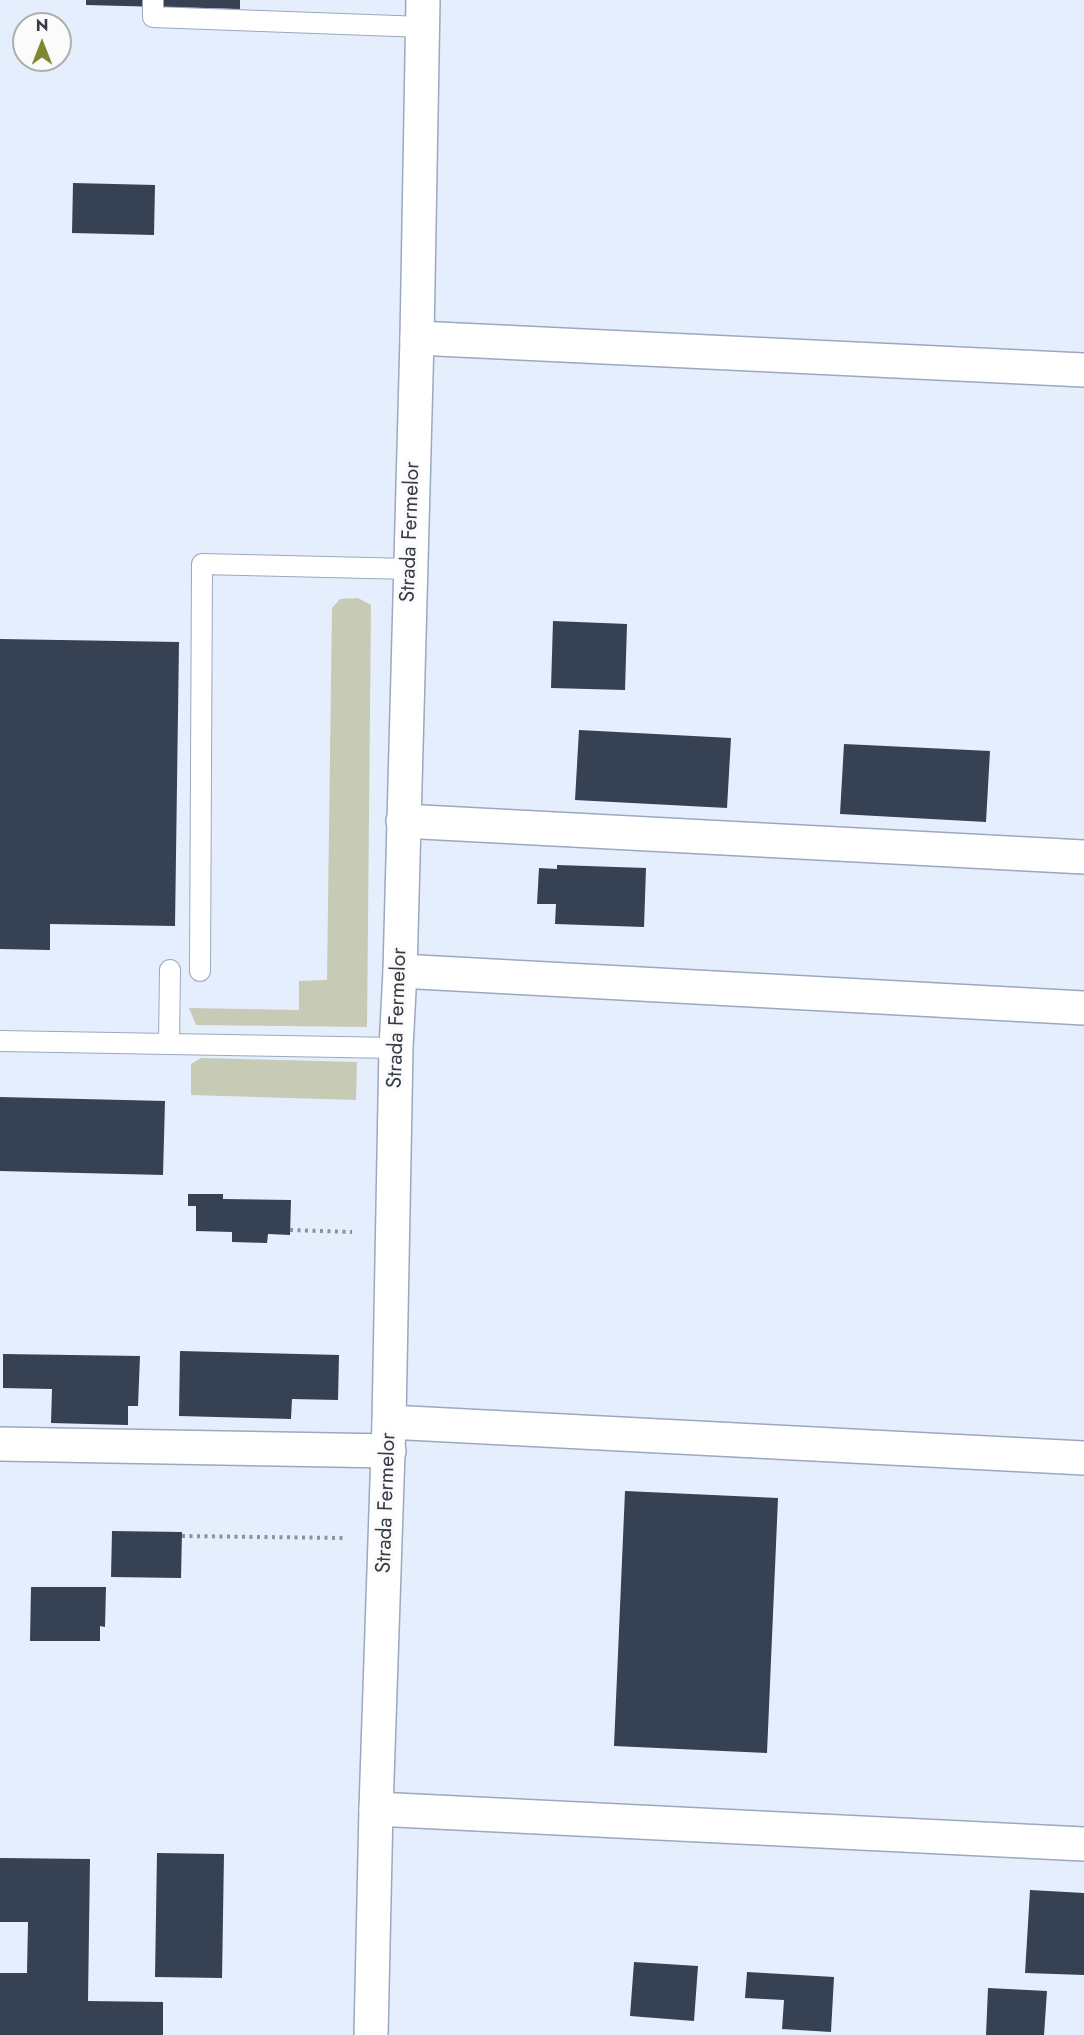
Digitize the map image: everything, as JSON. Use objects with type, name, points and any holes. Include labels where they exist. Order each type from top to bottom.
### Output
[{"type":"street","name":"Strada Fermelor","points":[[371,2035],[389,1436],[396,1048],[417,338],[423,14]]},
{"type":"street","points":[[417,338],[1084,370]]},
{"type":"street","points":[[403,821],[1084,857]]},
{"type":"street","points":[[400,971],[1084,1008]]},
{"type":"street","points":[[0,1444],[389,1436],[1084,1458]]},
{"type":"street","points":[[376,1809],[1084,1844]]},
{"type":"lane","points":[[153,0],[153,17],[423,14]]},
{"type":"lane","points":[[200,971],[202,564],[410,568]]},
{"type":"lane","points":[[169,1043],[170,970]]},
{"type":"lane","points":[[0,1041],[396,1048]]},
{"type":"path","points":[[290,1230],[352,1232]]},
{"type":"path","points":[[182,1536],[343,1538]]},
{"type":"green space","points":[[358,598],[371,605],[367,1027],[196,1025],[189,1008],[299,1010],[299,981],[327,980],[332,608],[340,599]]},
{"type":"green space","points":[[201,1058],[357,1062],[356,1100],[191,1095],[191,1064]]},
{"type":"building","points":[[86,0],[240,0],[240,9],[86,5]]},
{"type":"building","points":[[73,183],[155,185],[154,235],[72,233]]},
{"type":"building","points":[[553,621],[627,624],[625,690],[551,688]]},
{"type":"building","points":[[0,639],[179,642],[175,926],[50,924],[50,950],[0,949]]},
{"type":"building","points":[[579,730],[731,738],[727,808],[575,800]]},
{"type":"building","points":[[844,744],[990,751],[986,822],[840,814]]},
{"type":"building","points":[[557,865],[646,868],[644,927],[555,924],[556,904],[537,904],[539,868],[557,869]]},
{"type":"building","points":[[0,1097],[165,1101],[163,1175],[0,1171]]},
{"type":"building","points":[[188,1194],[223,1194],[223,1199],[291,1200],[290,1235],[268,1234],[267,1243],[232,1242],[232,1232],[196,1231],[196,1206],[188,1206]]},
{"type":"building","points":[[180,1351],[339,1355],[338,1400],[292,1399],[291,1419],[179,1416]]},
{"type":"building","points":[[3,1354],[140,1356],[138,1406],[128,1406],[128,1425],[51,1423],[52,1389],[3,1388]]},
{"type":"building","points":[[625,1491],[778,1498],[767,1753],[614,1746]]},
{"type":"building","points":[[112,1531],[182,1532],[181,1578],[111,1577]]},
{"type":"building","points":[[31,1587],[106,1587],[105,1627],[100,1626],[100,1641],[30,1641]]},
{"type":"building","points":[[157,1853],[224,1854],[222,1978],[155,1977]]},
{"type":"building","points":[[0,1858],[90,1859],[88,2001],[163,2002],[163,2035],[0,2035],[0,1973],[27,1973],[28,1922],[0,1922]]},
{"type":"building","points":[[1030,1890],[1084,1893],[1084,1975],[1025,1973]]},
{"type":"building","points":[[634,1962],[698,1966],[694,2021],[630,2016]]},
{"type":"building","points":[[747,1972],[834,1977],[831,2032],[782,2029],[784,2000],[745,1998]]},
{"type":"building","points":[[988,1988],[1047,1991],[1044,2035],[986,2035]]}]
